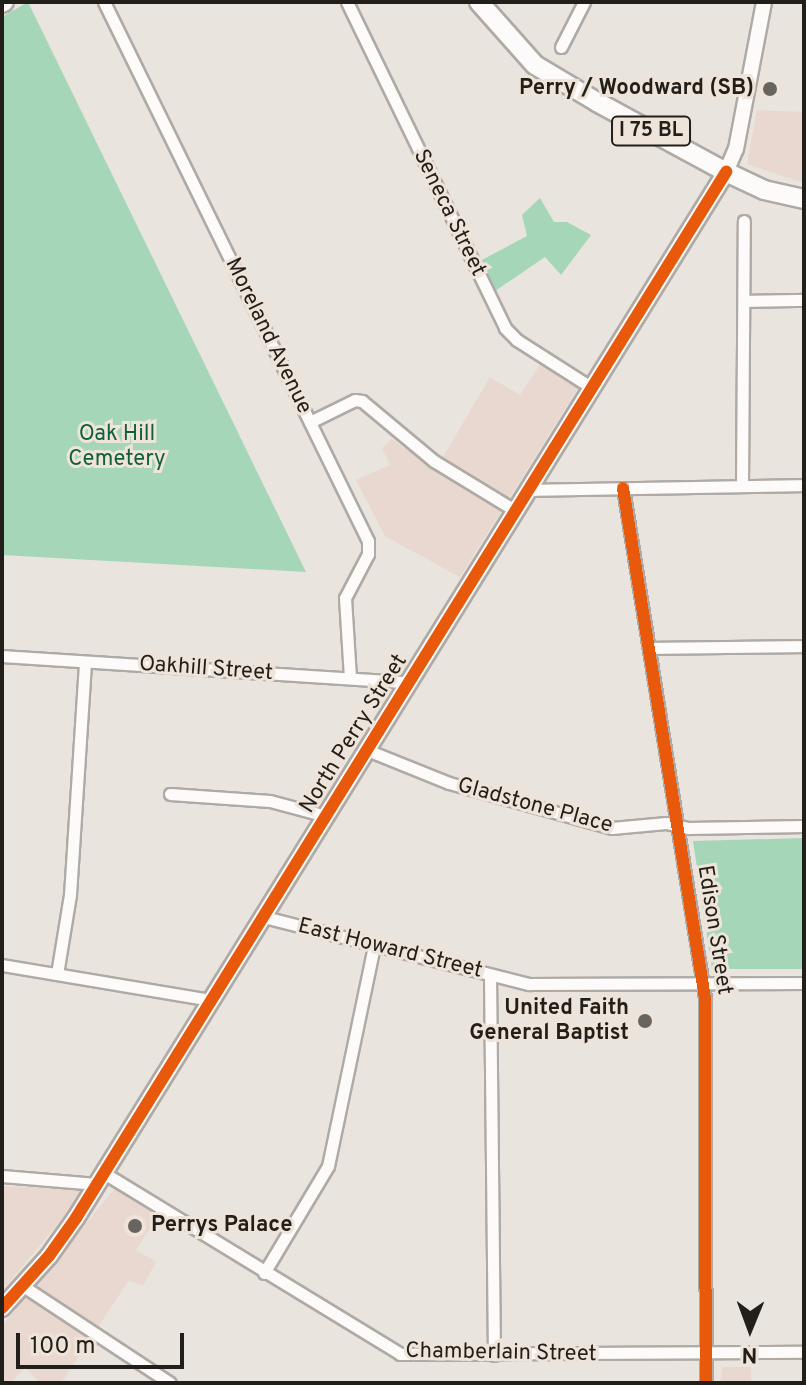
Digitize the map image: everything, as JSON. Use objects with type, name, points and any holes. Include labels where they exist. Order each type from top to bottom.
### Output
[{"type":"highway","name":"I 75 BL","points":[[479,2],[535,65],[726,172],[764,190],[804,199]]},
{"type":"main road","name":"North Perry Street","points":[[2,1308],[58,1244],[101,1179],[726,172]]},
{"type":"street","name":"Moreland Avenue","points":[[104,2],[369,544],[368,554],[345,598],[350,678]]},
{"type":"street","name":"Seneca Street","points":[[347,2],[505,328],[517,340],[592,388]]},
{"type":"street","points":[[561,47],[584,2]]},
{"type":"street","name":"North Perry Street","points":[[726,172],[736,149],[764,2]]},
{"type":"street","points":[[742,486],[744,221]]},
{"type":"street","points":[[744,301],[804,300]]},
{"type":"street","points":[[310,422],[355,400],[362,401],[431,460],[516,511]]},
{"type":"street","points":[[529,490],[804,485]]},
{"type":"street","name":"Edison Street","points":[[623,488],[703,984],[706,1383]]},
{"type":"street","points":[[649,648],[804,646]]},
{"type":"street","name":"Oakhill Street","points":[[2,656],[409,682]]},
{"type":"street","points":[[57,974],[70,895],[85,662]]},
{"type":"street","name":"Gladstone Place","points":[[367,750],[449,783],[607,827],[629,829],[666,823],[677,826],[804,826]]},
{"type":"street","points":[[170,794],[270,801],[326,816]]},
{"type":"street","name":"East Howard Street","points":[[264,917],[490,975],[541,985],[804,983]]},
{"type":"street","points":[[264,1273],[327,1171],[374,945]]},
{"type":"street","points":[[2,965],[212,1000]]},
{"type":"street","points":[[490,975],[494,1355]]},
{"type":"street","name":"Chamberlain Street","points":[[2,1176],[101,1179],[395,1353],[804,1352]]},
{"type":"street","points":[[23,1286],[170,1383]]},
{"type":"shaded area","points":[[757,110],[804,112],[804,183],[747,164]]},
{"type":"shaded area","points":[[541,363],[578,388],[460,577],[385,536],[356,480],[390,465],[382,448],[391,439],[436,469],[490,377],[520,395]]},
{"type":"shaded area","points":[[2,1186],[81,1189],[81,1196],[2,1291]]},
{"type":"shaded area","points":[[116,1187],[158,1216],[136,1250],[156,1262],[143,1286],[129,1280],[61,1383],[41,1383],[25,1368],[10,1383],[2,1383],[2,1326]]},
{"type":"shaded area","points":[[722,1367],[751,1367],[751,1383],[720,1383]]},
{"type":"green space","name":"Oak Hill Cemetery","points":[[28,2],[306,572],[2,555],[2,17]]},
{"type":"green space","points":[[540,198],[554,222],[567,222],[591,235],[561,275],[545,257],[495,291],[480,261],[527,236],[522,215]]},
{"type":"green space","points":[[804,838],[804,969],[712,969],[693,841]]},
{"type":"cycle path","points":[[2,1308],[49,1256],[76,1218],[726,172]]},
{"type":"cycle path","points":[[623,488],[705,998],[706,1383]]},
{"type":"place","name":"Perry / Woodward (SB)","points":[[770,89]]},
{"type":"place","name":"United Faith General Baptist","points":[[645,1021]]},
{"type":"place","name":"Perrys Palace","points":[[135,1226]]}]
